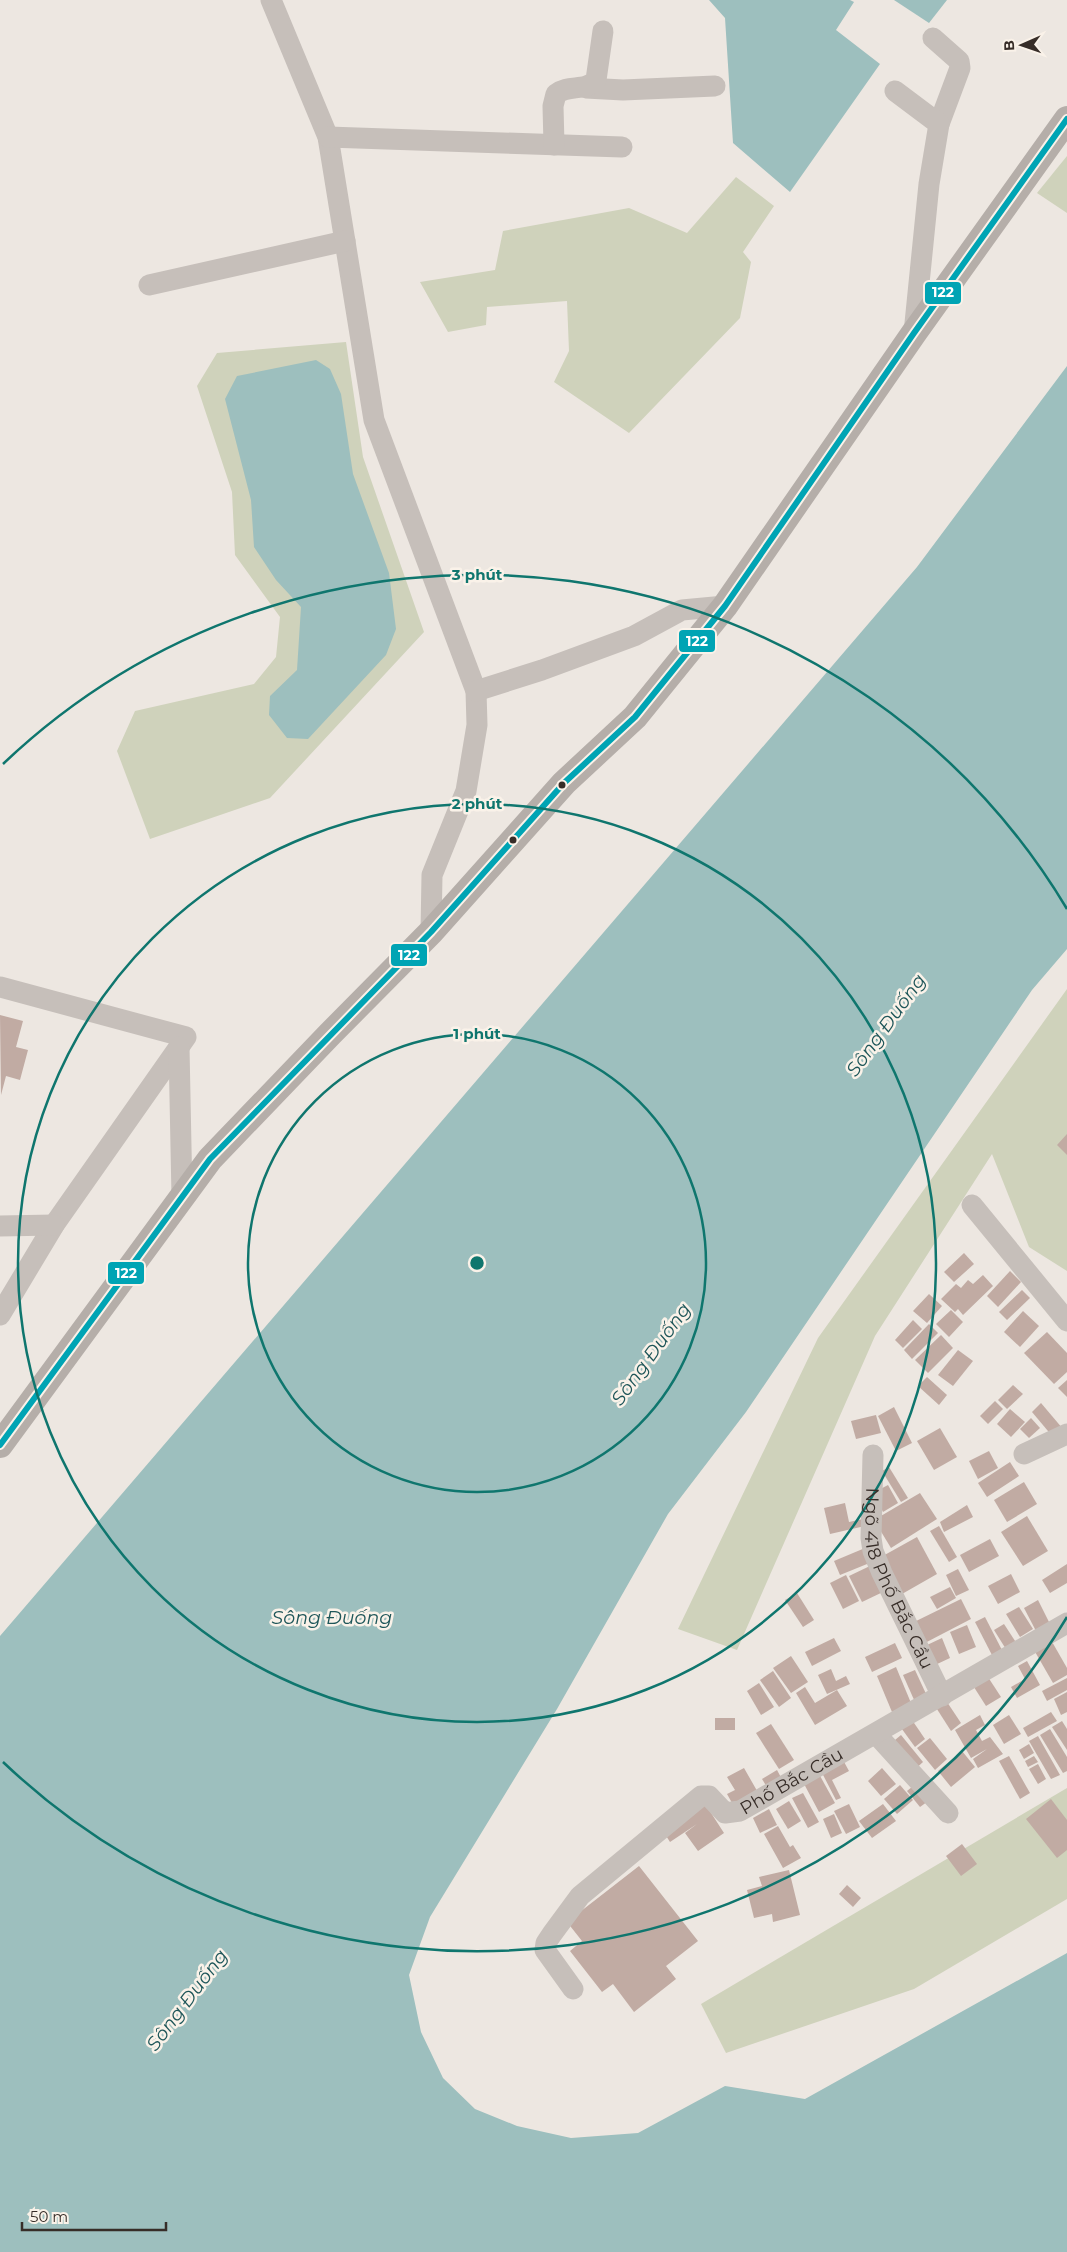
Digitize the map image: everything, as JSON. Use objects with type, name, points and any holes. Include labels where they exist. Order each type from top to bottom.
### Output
[{"type":"main road","points":[[0,1444],[210,1159],[330,1034],[432,932],[564,783],[636,717],[725,606],[914,333],[1067,119]]},
{"type":"street","points":[[271,0],[328,137],[374,420],[476,691],[477,725],[466,791],[432,875],[432,932]]},
{"type":"street","points":[[586,88],[596,80],[603,31]]},
{"type":"street","points":[[914,333],[929,184],[939,124],[960,68],[959,60],[934,38]]},
{"type":"street","points":[[554,145],[554,106],[556,94],[562,89],[623,90],[715,86]]},
{"type":"street","points":[[895,91],[939,124]]},
{"type":"street","points":[[328,137],[622,147]]},
{"type":"street","points":[[149,285],[345,241]]},
{"type":"street","points":[[476,691],[542,670],[634,636],[682,610],[725,606]]},
{"type":"street","points":[[0,987],[186,1037],[54,1225],[0,1314]]},
{"type":"street","points":[[179,1047],[182,1197]]},
{"type":"street","points":[[972,1206],[1067,1321]]},
{"type":"street","points":[[0,1226],[54,1225]]},
{"type":"street","points":[[1024,1454],[1067,1434]]},
{"type":"street","name":"Ngõ 418 Phố Bắc Cầu","points":[[873,1455],[873,1550],[899,1610],[942,1696]]},
{"type":"street","name":"Phố Bắc Cầu","points":[[573,1989],[545,1950],[546,1943],[580,1896],[701,1796],[709,1796],[726,1813],[735,1813],[1067,1623]]},
{"type":"street","points":[[876,1734],[948,1813]]},
{"type":"green space","points":[[1067,156],[1067,213],[1037,193]]},
{"type":"green space","points":[[736,177],[774,206],[743,252],[751,262],[740,318],[629,433],[554,382],[569,351],[567,301],[487,307],[486,325],[448,332],[420,282],[495,270],[503,231],[629,208],[687,233]]},
{"type":"green space","points":[[346,342],[363,457],[424,632],[270,798],[150,839],[117,751],[135,711],[254,684],[276,657],[280,617],[235,555],[232,492],[197,386],[217,353]]},
{"type":"green space","points":[[1067,989],[1067,1271],[1029,1247],[992,1154],[875,1336],[737,1650],[678,1629],[818,1338]]},
{"type":"green space","points":[[1067,1788],[1067,1899],[914,1989],[726,2053],[701,2004]]},
{"type":"water","points":[[709,0],[850,0],[854,2],[836,30],[880,64],[790,192],[733,143],[725,18]]},
{"type":"water","points":[[894,0],[947,0],[929,23]]},
{"type":"water","points":[[316,360],[330,369],[341,394],[353,474],[389,573],[396,629],[386,655],[308,739],[287,738],[269,715],[270,696],[297,670],[301,607],[276,580],[254,547],[251,500],[225,399],[237,376]]},
{"type":"water","name":"Sông Đuống","points":[[1067,366],[1067,949],[1032,990],[746,1412],[668,1514],[557,1709],[430,1917],[409,1975],[421,2032],[443,2078],[475,2109],[517,2126],[571,2138],[638,2133],[725,2086],[805,2099],[1067,1953],[1067,2252],[0,2252],[0,1636],[917,567]]},
{"type":"building","points":[[0,1015],[23,1021],[16,1047],[28,1050],[20,1080],[6,1076],[1,1095]]},
{"type":"building","points":[[1067,1134],[1067,1155],[1057,1145]]},
{"type":"building","points":[[964,1253],[974,1264],[954,1282],[944,1272]]},
{"type":"building","points":[[1010,1271],[1021,1282],[998,1307],[987,1296]]},
{"type":"building","points":[[983,1275],[993,1286],[963,1315],[958,1309],[955,1312],[941,1299],[956,1284],[961,1288],[968,1280],[973,1284]]},
{"type":"building","points":[[1022,1290],[1030,1298],[1007,1320],[999,1312]]},
{"type":"building","points":[[929,1294],[942,1306],[927,1323],[913,1311]]},
{"type":"building","points":[[951,1310],[963,1322],[949,1337],[936,1324]]},
{"type":"building","points":[[1023,1311],[1039,1326],[1020,1347],[1004,1332]]},
{"type":"building","points":[[913,1320],[922,1329],[903,1348],[895,1340]]},
{"type":"building","points":[[929,1324],[938,1333],[912,1359],[904,1350]]},
{"type":"building","points":[[1047,1332],[1067,1353],[1067,1372],[1054,1384],[1024,1353]]},
{"type":"building","points":[[941,1335],[953,1348],[928,1373],[915,1360]]},
{"type":"building","points":[[958,1350],[973,1361],[953,1386],[938,1375]]},
{"type":"building","points":[[927,1377],[947,1395],[939,1405],[918,1386]]},
{"type":"building","points":[[1067,1380],[1067,1397],[1058,1388]]},
{"type":"building","points":[[1013,1385],[1023,1394],[1007,1409],[998,1400]]},
{"type":"building","points":[[995,1401],[1003,1409],[988,1424],[980,1416]]},
{"type":"building","points":[[1041,1403],[1063,1429],[1053,1437],[1032,1412]]},
{"type":"building","points":[[894,1407],[912,1443],[896,1451],[878,1416]]},
{"type":"building","points":[[1010,1409],[1025,1422],[1011,1437],[997,1424]]},
{"type":"building","points":[[876,1415],[881,1433],[856,1439],[851,1421]]},
{"type":"building","points":[[1031,1418],[1040,1428],[1029,1438],[1020,1429]]},
{"type":"building","points":[[940,1428],[957,1457],[934,1470],[917,1441]]},
{"type":"building","points":[[989,1451],[998,1468],[978,1479],[969,1461]]},
{"type":"building","points":[[1010,1462],[1019,1476],[987,1497],[978,1483]]},
{"type":"building","points":[[889,1467],[908,1498],[901,1502],[882,1471]]},
{"type":"building","points":[[1024,1482],[1037,1504],[1007,1522],[994,1500]]},
{"type":"building","points":[[888,1485],[898,1503],[883,1512],[873,1493]]},
{"type":"building","points":[[920,1493],[937,1519],[891,1548],[874,1520]]},
{"type":"building","points":[[845,1503],[849,1522],[863,1519],[865,1526],[830,1534],[824,1508]]},
{"type":"building","points":[[967,1505],[973,1517],[944,1532],[940,1522]]},
{"type":"building","points":[[1027,1516],[1048,1551],[1023,1566],[1001,1532]]},
{"type":"building","points":[[939,1526],[957,1557],[949,1562],[930,1531]]},
{"type":"building","points":[[917,1537],[937,1574],[902,1594],[881,1557]]},
{"type":"building","points":[[990,1539],[999,1556],[969,1572],[960,1555]]},
{"type":"building","points":[[865,1548],[872,1562],[840,1575],[834,1561]]},
{"type":"building","points":[[1067,1564],[1067,1583],[1050,1593],[1042,1580]]},
{"type":"building","points":[[872,1565],[885,1591],[862,1602],[849,1576]]},
{"type":"building","points":[[958,1569],[969,1590],[956,1596],[946,1575]]},
{"type":"building","points":[[1011,1574],[1020,1592],[998,1604],[988,1586]]},
{"type":"building","points":[[846,1575],[859,1601],[843,1609],[830,1583]]},
{"type":"building","points":[[950,1587],[956,1598],[937,1609],[930,1597]]},
{"type":"building","points":[[797,1593],[814,1620],[803,1627],[785,1600]]},
{"type":"building","points":[[961,1599],[971,1619],[921,1645],[910,1624]]},
{"type":"building","points":[[1038,1600],[1050,1624],[1036,1631],[1024,1608]]},
{"type":"building","points":[[1019,1607],[1033,1629],[1020,1637],[1006,1614]]},
{"type":"building","points":[[985,1617],[1004,1654],[994,1659],[975,1622]]},
{"type":"building","points":[[1004,1624],[1019,1647],[1009,1654],[994,1630]]},
{"type":"building","points":[[967,1625],[976,1647],[959,1654],[950,1632]]},
{"type":"building","points":[[834,1638],[841,1651],[812,1666],[805,1652]]},
{"type":"building","points":[[942,1638],[950,1658],[935,1665],[927,1645]]},
{"type":"building","points":[[1051,1640],[1067,1668],[1067,1675],[1053,1683],[1034,1650]]},
{"type":"building","points":[[895,1643],[902,1658],[872,1672],[865,1657]]},
{"type":"building","points":[[791,1656],[808,1682],[791,1693],[773,1668]]},
{"type":"building","points":[[1027,1661],[1040,1685],[1017,1698],[1011,1687],[1025,1679],[1018,1666]]},
{"type":"building","points":[[896,1667],[911,1703],[892,1712],[877,1676]]},
{"type":"building","points":[[831,1669],[836,1681],[846,1676],[850,1684],[827,1694],[818,1675]]},
{"type":"building","points":[[915,1670],[927,1696],[915,1702],[903,1675]]},
{"type":"building","points":[[773,1671],[791,1698],[779,1707],[760,1680]]},
{"type":"building","points":[[986,1674],[1001,1697],[986,1706],[972,1684]]},
{"type":"building","points":[[1067,1678],[1067,1690],[1047,1701],[1042,1691]]},
{"type":"building","points":[[759,1683],[774,1707],[761,1715],[747,1691]]},
{"type":"building","points":[[805,1687],[815,1703],[837,1690],[847,1706],[815,1725],[796,1693]]},
{"type":"building","points":[[1067,1692],[1067,1712],[1061,1715],[1054,1699]]},
{"type":"building","points":[[945,1699],[961,1723],[951,1731],[935,1706]]},
{"type":"building","points":[[1051,1712],[1057,1721],[1028,1737],[1023,1728]]},
{"type":"building","points":[[980,1715],[985,1725],[976,1730],[982,1741],[990,1737],[1003,1754],[978,1768],[973,1759],[987,1749],[971,1758],[955,1730]]},
{"type":"building","points":[[1009,1715],[1021,1734],[1004,1744],[993,1725]]},
{"type":"building","points":[[910,1717],[925,1739],[915,1747],[899,1725]]},
{"type":"building","points":[[715,1718],[735,1718],[735,1730],[715,1730]]},
{"type":"building","points":[[1062,1721],[1067,1729],[1067,1750],[1052,1727]]},
{"type":"building","points":[[771,1724],[794,1760],[779,1769],[756,1733]]},
{"type":"building","points":[[1050,1729],[1067,1757],[1067,1771],[1063,1773],[1040,1735]]},
{"type":"building","points":[[901,1735],[923,1762],[912,1772],[889,1745]]},
{"type":"building","points":[[1038,1736],[1060,1775],[1051,1779],[1029,1741]]},
{"type":"building","points":[[930,1738],[947,1759],[935,1770],[917,1748]]},
{"type":"building","points":[[1029,1744],[1034,1753],[1024,1759],[1019,1750]]},
{"type":"building","points":[[962,1751],[975,1767],[951,1787],[938,1771]]},
{"type":"building","points":[[1009,1756],[1030,1793],[1020,1799],[999,1761]]},
{"type":"building","points":[[1034,1756],[1038,1762],[1028,1767],[1025,1761]]},
{"type":"building","points":[[843,1760],[849,1771],[832,1780],[841,1798],[836,1800],[821,1771]]},
{"type":"building","points":[[1038,1764],[1046,1779],[1038,1784],[1029,1769]]},
{"type":"building","points":[[744,1768],[760,1796],[736,1810],[727,1794],[735,1790],[727,1777]]},
{"type":"building","points":[[882,1768],[896,1784],[881,1796],[868,1781]]},
{"type":"building","points":[[777,1770],[784,1783],[770,1792],[762,1779]]},
{"type":"building","points":[[819,1774],[835,1803],[819,1812],[803,1782]]},
{"type":"building","points":[[918,1782],[931,1799],[920,1807],[907,1791]]},
{"type":"building","points":[[900,1785],[913,1800],[897,1814],[884,1799]]},
{"type":"building","points":[[803,1793],[819,1822],[808,1828],[792,1798]]},
{"type":"building","points":[[1051,1799],[1067,1820],[1067,1850],[1057,1858],[1026,1819]]},
{"type":"building","points":[[789,1801],[801,1821],[788,1829],[776,1809]]},
{"type":"building","points":[[704,1802],[724,1833],[698,1851],[685,1833],[697,1824],[670,1842],[663,1831]]},
{"type":"building","points":[[849,1804],[860,1827],[846,1834],[834,1811]]},
{"type":"building","points":[[883,1804],[896,1821],[872,1838],[859,1821]]},
{"type":"building","points":[[769,1809],[777,1825],[760,1833],[753,1818]]},
{"type":"building","points":[[834,1814],[842,1833],[831,1838],[823,1819]]},
{"type":"building","points":[[778,1826],[790,1847],[793,1845],[801,1858],[783,1868],[764,1834]]},
{"type":"building","points":[[962,1844],[977,1864],[961,1876],[946,1856]]},
{"type":"building","points":[[639,1866],[698,1941],[666,1966],[676,1979],[634,2012],[613,1984],[602,1992],[570,1951],[582,1941],[567,1922]]},
{"type":"building","points":[[789,1870],[800,1915],[773,1922],[772,1914],[754,1918],[747,1890],[762,1886],[759,1877]]},
{"type":"building","points":[[847,1885],[861,1898],[853,1907],[839,1894]]},
{"type":"transit line","name":"122","points":[[0,1445],[210,1159],[431,932],[564,783],[635,717],[725,606],[914,333],[1067,119]]}]
